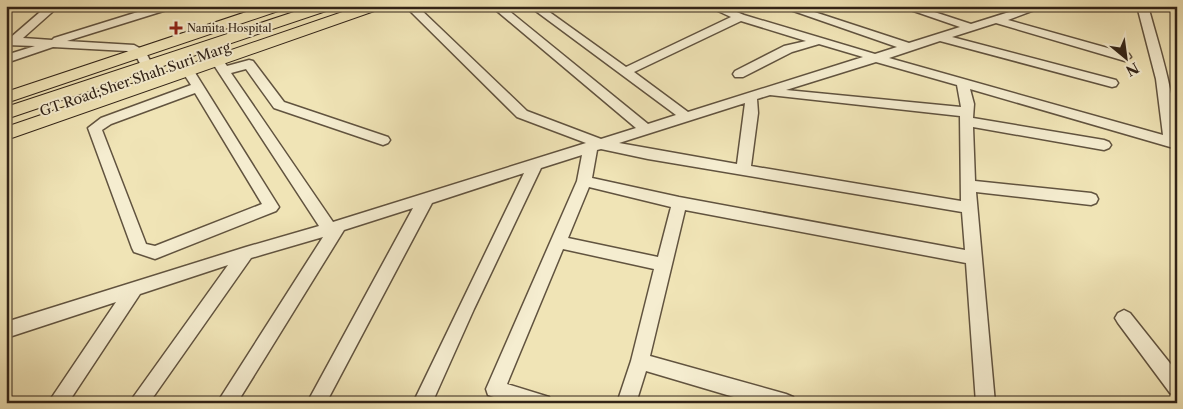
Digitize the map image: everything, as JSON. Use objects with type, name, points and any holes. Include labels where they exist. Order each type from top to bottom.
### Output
[{"type":"main road","points":[[6,98],[144,60],[279,6]]},
{"type":"main road","name":"GT Road;Sher Shah Suri Marg","points":[[6,122],[218,62],[349,6]]},
{"type":"main road","points":[[6,134],[375,6]]},
{"type":"main road","name":"GT Road;Sher Shah Suri Marg","points":[[6,113],[144,60],[319,7]]},
{"type":"street","points":[[9,41],[54,6]]},
{"type":"street","points":[[6,59],[169,6]]},
{"type":"street","points":[[410,6],[522,114],[596,145],[969,208]]},
{"type":"street","points":[[496,6],[647,130]]},
{"type":"street","points":[[534,6],[687,117]]},
{"type":"street","points":[[712,6],[740,17],[877,58],[1174,143],[1162,79],[1142,6]]},
{"type":"street","points":[[784,6],[909,48]]},
{"type":"street","points":[[904,6],[973,28]]},
{"type":"street","points":[[6,330],[246,253],[333,228],[1040,6]]},
{"type":"street","points":[[625,72],[740,17]]},
{"type":"street","points":[[997,20],[1124,57]]},
{"type":"street","points":[[941,38],[1112,83]]},
{"type":"street","points":[[9,41],[130,48],[144,60]]},
{"type":"street","points":[[738,74],[788,49],[820,41]]},
{"type":"street","points":[[218,62],[249,64],[272,98],[279,105],[383,140]]},
{"type":"street","points":[[218,62],[333,228]]},
{"type":"street","points":[[188,71],[198,87],[271,207],[155,254],[140,248],[94,128],[106,121],[198,87]]},
{"type":"street","points":[[962,81],[968,104],[969,208],[986,403]]},
{"type":"street","points":[[766,92],[967,116],[1104,145]]},
{"type":"street","points":[[743,170],[751,113],[751,96]]},
{"type":"street","points":[[248,107],[272,98]]},
{"type":"street","points":[[542,403],[492,396],[559,242],[584,181],[596,145]]},
{"type":"street","points":[[422,403],[535,165]]},
{"type":"street","points":[[584,181],[679,203],[973,258]]},
{"type":"street","points":[[968,186],[1091,199]]},
{"type":"street","points":[[316,403],[426,199]]},
{"type":"street","points":[[626,403],[640,361],[679,203]]},
{"type":"street","points":[[226,403],[333,228]]},
{"type":"street","points":[[559,242],[664,265]]},
{"type":"street","points":[[138,403],[246,253]]},
{"type":"street","points":[[57,403],[133,290]]},
{"type":"street","points":[[1124,318],[1177,387]]},
{"type":"street","points":[[640,361],[786,403]]},
{"type":"place","name":"Namita Hospital","points":[[176,28]]}]
